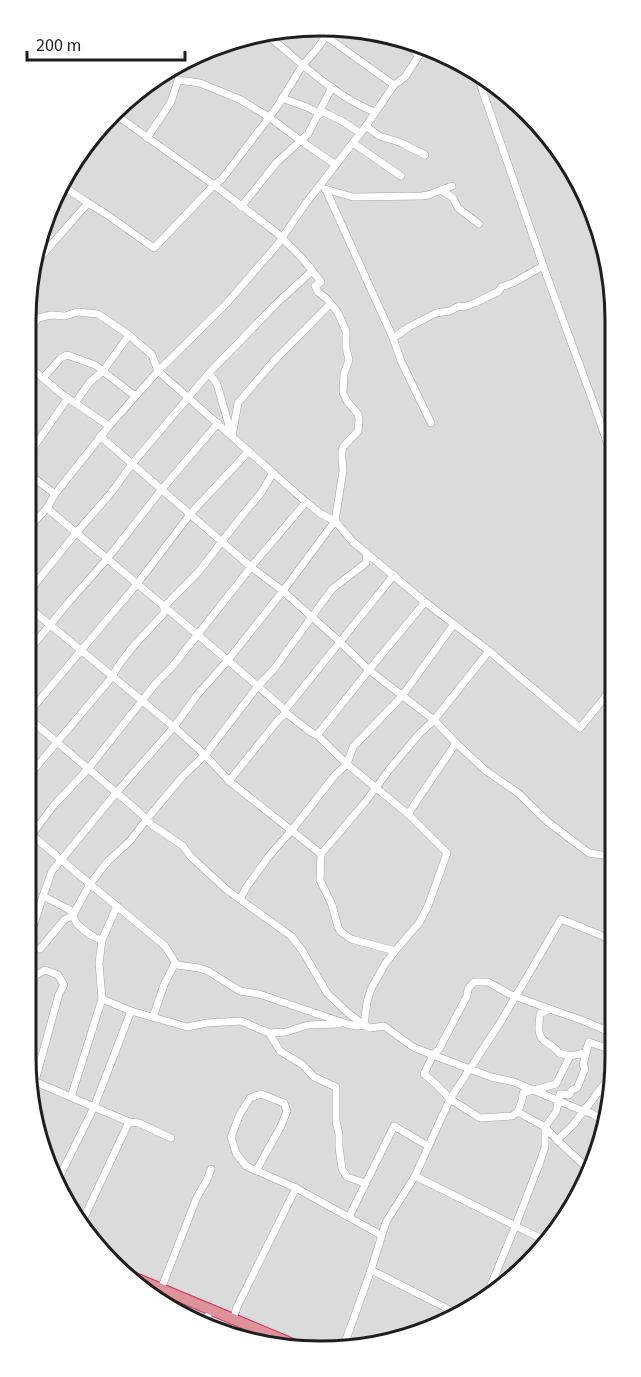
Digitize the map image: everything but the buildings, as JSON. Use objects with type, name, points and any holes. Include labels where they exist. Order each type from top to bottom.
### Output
[{"type":"highway","points":[[150,1285],[278,1338]]},
{"type":"street","points":[[68,189],[154,248],[222,179],[326,36]]},
{"type":"street","points":[[326,36],[394,85]]},
{"type":"street","points":[[272,40],[302,66],[364,108],[375,112]]},
{"type":"street","points":[[36,520],[100,436],[158,371],[226,304],[282,238],[306,203],[324,188],[336,165],[394,85],[405,77],[419,55]]},
{"type":"street","points":[[147,138],[171,102],[178,80],[200,83],[239,99],[269,117],[336,165]]},
{"type":"street","points":[[481,85],[543,266],[605,434]]},
{"type":"street","points":[[241,207],[277,162],[308,134],[332,87]]},
{"type":"street","points":[[282,98],[342,121],[360,133]]},
{"type":"street","points":[[36,918],[52,871],[174,727],[196,695],[228,660],[335,521],[343,471],[343,447],[358,431],[358,414],[343,393],[344,374],[349,360],[346,331],[327,299],[318,292],[315,286],[321,282],[282,238],[214,185],[120,118]]},
{"type":"street","points":[[366,126],[379,136],[399,142],[425,155]]},
{"type":"street","points":[[353,143],[401,176]]},
{"type":"street","points":[[324,188],[353,196],[422,196],[452,186]]},
{"type":"street","points":[[324,188],[430,423]]},
{"type":"street","points":[[441,190],[453,198],[458,208],[480,224]]},
{"type":"street","points":[[44,253],[88,203]]},
{"type":"street","points":[[393,338],[436,313],[475,303],[543,266]]},
{"type":"street","points":[[36,583],[209,373],[277,303],[312,271]]},
{"type":"street","points":[[232,436],[238,403],[272,363],[330,304]]},
{"type":"street","points":[[36,321],[38,318],[51,315],[65,316],[77,312],[98,314],[153,355],[158,371],[306,502],[321,514],[335,521],[347,536],[367,553],[580,728],[605,697]]},
{"type":"street","points":[[36,445],[72,400],[103,371],[129,335]]},
{"type":"street","points":[[42,378],[61,358],[67,355],[95,365],[135,396]]},
{"type":"street","points":[[36,373],[109,426]]},
{"type":"street","points":[[209,373],[218,384],[232,436]]},
{"type":"street","points":[[36,642],[107,560],[162,489],[218,423]]},
{"type":"street","points":[[100,436],[251,567],[283,591],[369,670],[434,720],[485,770],[518,793],[548,822],[590,853],[605,855]]},
{"type":"street","points":[[36,704],[137,584],[191,513],[249,451]]},
{"type":"street","points":[[36,767],[164,613],[164,607],[201,570],[261,493],[273,473]]},
{"type":"street","points":[[36,479],[56,494]]},
{"type":"street","points":[[36,824],[88,770],[156,682],[172,667],[306,502]]},
{"type":"street","points":[[46,508],[228,660],[286,712],[317,735],[347,764],[408,814],[447,853],[424,914],[395,951],[371,989],[364,1025]]},
{"type":"street","points":[[40,948],[64,920],[73,915],[90,884],[108,861],[130,841],[182,777],[205,755],[258,686],[274,669],[332,589],[366,563],[367,553]]},
{"type":"street","points":[[229,781],[394,575]]},
{"type":"street","points":[[317,735],[425,602]]},
{"type":"street","points":[[36,613],[174,727],[229,781],[321,854]]},
{"type":"street","points":[[240,899],[269,856],[292,831],[335,775],[347,764],[353,747],[402,696],[454,624]]},
{"type":"street","points":[[395,951],[351,939],[341,932],[320,880],[321,854],[489,651]]},
{"type":"street","points":[[36,724],[152,825],[183,846],[190,856],[227,890],[291,936],[302,950],[327,993],[364,1025],[374,1028],[384,1026],[413,1047],[491,1077],[514,1082],[599,1117]]},
{"type":"street","points":[[408,814],[456,743]]},
{"type":"street","points":[[36,839],[165,946],[180,967],[207,971],[240,991],[259,994],[347,1024],[364,1025]]},
{"type":"street","points":[[43,896],[66,907],[77,924],[102,940]]},
{"type":"street","points":[[71,1097],[102,999],[99,963],[102,940],[117,906]]},
{"type":"street","points":[[346,1340],[386,1222],[415,1176],[450,1099],[516,997],[561,919],[605,937]]},
{"type":"street","points":[[153,1017],[164,985],[175,963]]},
{"type":"street","points":[[36,975],[45,970],[57,975],[64,984],[37,1066]]},
{"type":"street","points":[[570,1056],[556,1084],[523,1093],[523,1101],[518,1112],[512,1116],[480,1118],[450,1099],[424,1074],[474,981],[488,982],[516,997],[605,1030]]},
{"type":"street","points":[[102,999],[131,1011],[187,1027],[241,1021],[269,1033],[286,1032],[308,1025],[347,1024]]},
{"type":"street","points":[[550,1009],[540,1014],[538,1029],[539,1035],[548,1044],[554,1046],[559,1053],[570,1056],[585,1053],[589,1042]]},
{"type":"street","points":[[61,1173],[94,1107],[131,1011]]},
{"type":"street","points":[[269,1033],[280,1051],[303,1065],[314,1077],[336,1088],[336,1121],[342,1169],[347,1177],[365,1183]]},
{"type":"street","points":[[589,1042],[605,1048]]},
{"type":"street","points":[[491,1284],[545,1147],[545,1127],[556,1112],[560,1094],[569,1095],[577,1088],[585,1069],[583,1065],[589,1042]]},
{"type":"street","points":[[37,1082],[171,1138]]},
{"type":"street","points":[[557,1140],[573,1125],[603,1085]]},
{"type":"street","points":[[255,1171],[287,1111],[284,1103],[261,1094],[250,1098],[240,1114],[231,1137],[236,1153],[246,1166],[255,1171],[296,1188],[381,1235]]},
{"type":"street","points":[[518,1112],[545,1127],[583,1164]]},
{"type":"street","points":[[85,1216],[129,1122]]},
{"type":"street","points":[[349,1217],[394,1126],[428,1146]]},
{"type":"street","points":[[161,1289],[196,1197],[211,1169]]},
{"type":"street","points":[[415,1176],[539,1238]]},
{"type":"street","points":[[233,1320],[237,1307],[296,1188]]},
{"type":"street","points":[[371,1270],[450,1310]]},
{"type":"shaded area","points":[[320,36],[358,38],[412,51],[446,65],[479,84],[522,119],[546,147],[576,195],[590,229],[603,283],[605,320],[605,1056],[603,1094],[590,1148],[567,1199],[546,1230],[522,1258],[494,1282],[463,1303],[412,1326],[376,1336],[320,1341],[283,1339],[229,1326],[195,1312],[162,1293],[119,1258],[84,1215],[65,1182],[51,1148],[41,1112],[37,1075],[36,320],[38,283],[51,229],[74,178],[95,147],[119,119],[162,84],[195,65],[229,51],[283,38]]}]
